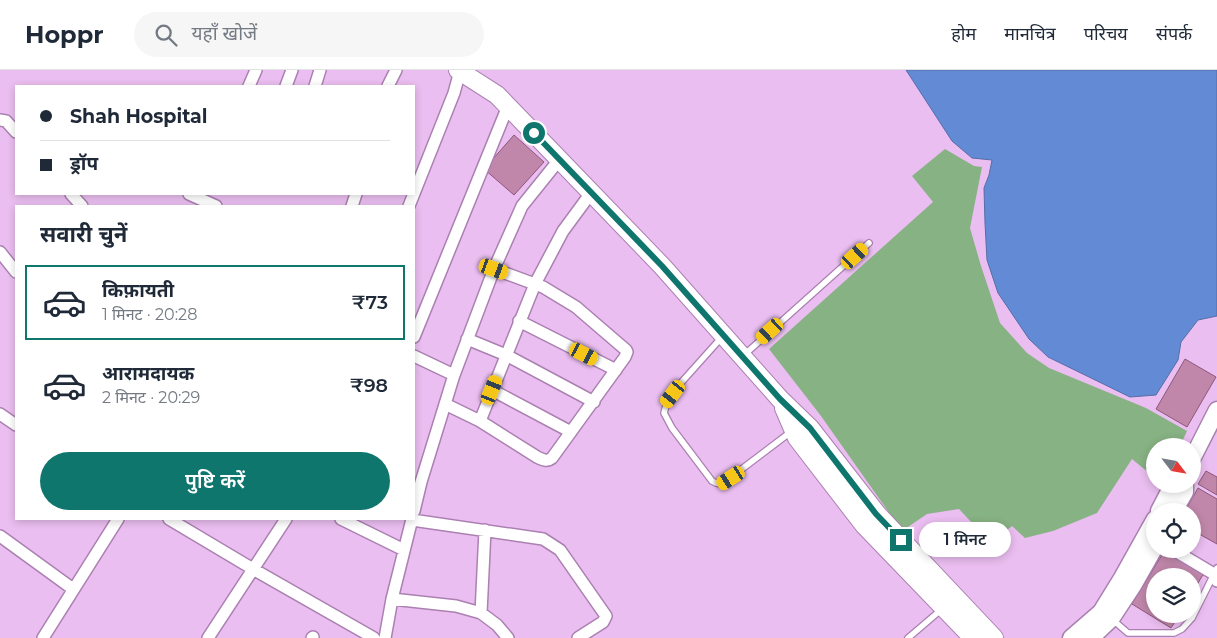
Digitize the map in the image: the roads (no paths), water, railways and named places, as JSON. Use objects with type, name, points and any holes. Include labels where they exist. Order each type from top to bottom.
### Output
[{"type":"main road","points":[[460,70],[497,95],[662,266],[780,399],[810,428],[876,514],[895,546]]},
{"type":"main road","points":[[780,399],[797,438],[864,525],[895,546],[950,603],[994,638]]},
{"type":"main road","points":[[1201,441],[1217,410]]},
{"type":"main road","points":[[1092,638],[1106,615],[1134,584],[1146,555]]},
{"type":"main road","points":[[950,603],[973,638]]},
{"type":"main road","points":[[1071,638],[1106,615]]},
{"type":"street","points":[[248,85],[256,70]]},
{"type":"street","points":[[286,85],[292,70]]},
{"type":"street","points":[[314,85],[320,70]]},
{"type":"street","points":[[388,85],[396,70]]},
{"type":"street","points":[[415,191],[454,93],[460,70]]},
{"type":"street","points":[[415,335],[508,106]]},
{"type":"street","points":[[0,120],[6,121],[15,131]]},
{"type":"street","points":[[415,505],[444,404],[494,269],[522,206],[559,160]]},
{"type":"street","points":[[480,421],[535,284],[564,231],[591,193]]},
{"type":"street","points":[[72,195],[81,205]]},
{"type":"street","points":[[192,195],[214,205]]},
{"type":"street","points":[[0,252],[15,271]]},
{"type":"street","points":[[444,404],[480,421],[537,457],[549,460],[626,358],[626,350],[576,307],[544,287],[494,269]]},
{"type":"street","points":[[520,321],[616,370]]},
{"type":"street","points":[[467,339],[506,355],[594,402]]},
{"type":"street","points":[[415,356],[454,375]]},
{"type":"street","points":[[492,390],[571,432]]},
{"type":"street","points":[[0,414],[15,424]]},
{"type":"street","points":[[415,518],[543,539],[560,550],[606,616],[603,622],[578,638]]},
{"type":"street","points":[[43,638],[117,520]]},
{"type":"street","points":[[171,520],[374,638]]},
{"type":"street","points":[[208,638],[285,520]]},
{"type":"street","points":[[343,520],[404,550]]},
{"type":"street","points":[[385,638],[392,599],[411,520]]},
{"type":"street","points":[[481,613],[485,530]]},
{"type":"street","points":[[0,536],[73,589]]},
{"type":"street","points":[[1188,558],[1216,574]]},
{"type":"street","points":[[392,599],[456,606],[481,613],[508,638]]},
{"type":"lane","points":[[742,356],[869,244]]},
{"type":"lane","points":[[723,335],[667,402],[664,413],[672,428],[712,481],[722,484],[794,430]]},
{"type":"lane","points":[[1106,615],[1128,635],[1174,633],[1182,629],[1192,618],[1216,574]]},
{"type":"lane","points":[[908,638],[950,603]]},
{"type":"water","points":[[906,70],[1217,70],[1217,316],[1198,320],[1181,342],[1178,360],[1156,395],[1130,397],[1048,357],[1029,339],[998,293],[987,260],[984,188],[992,160],[972,158],[952,141]]}]
